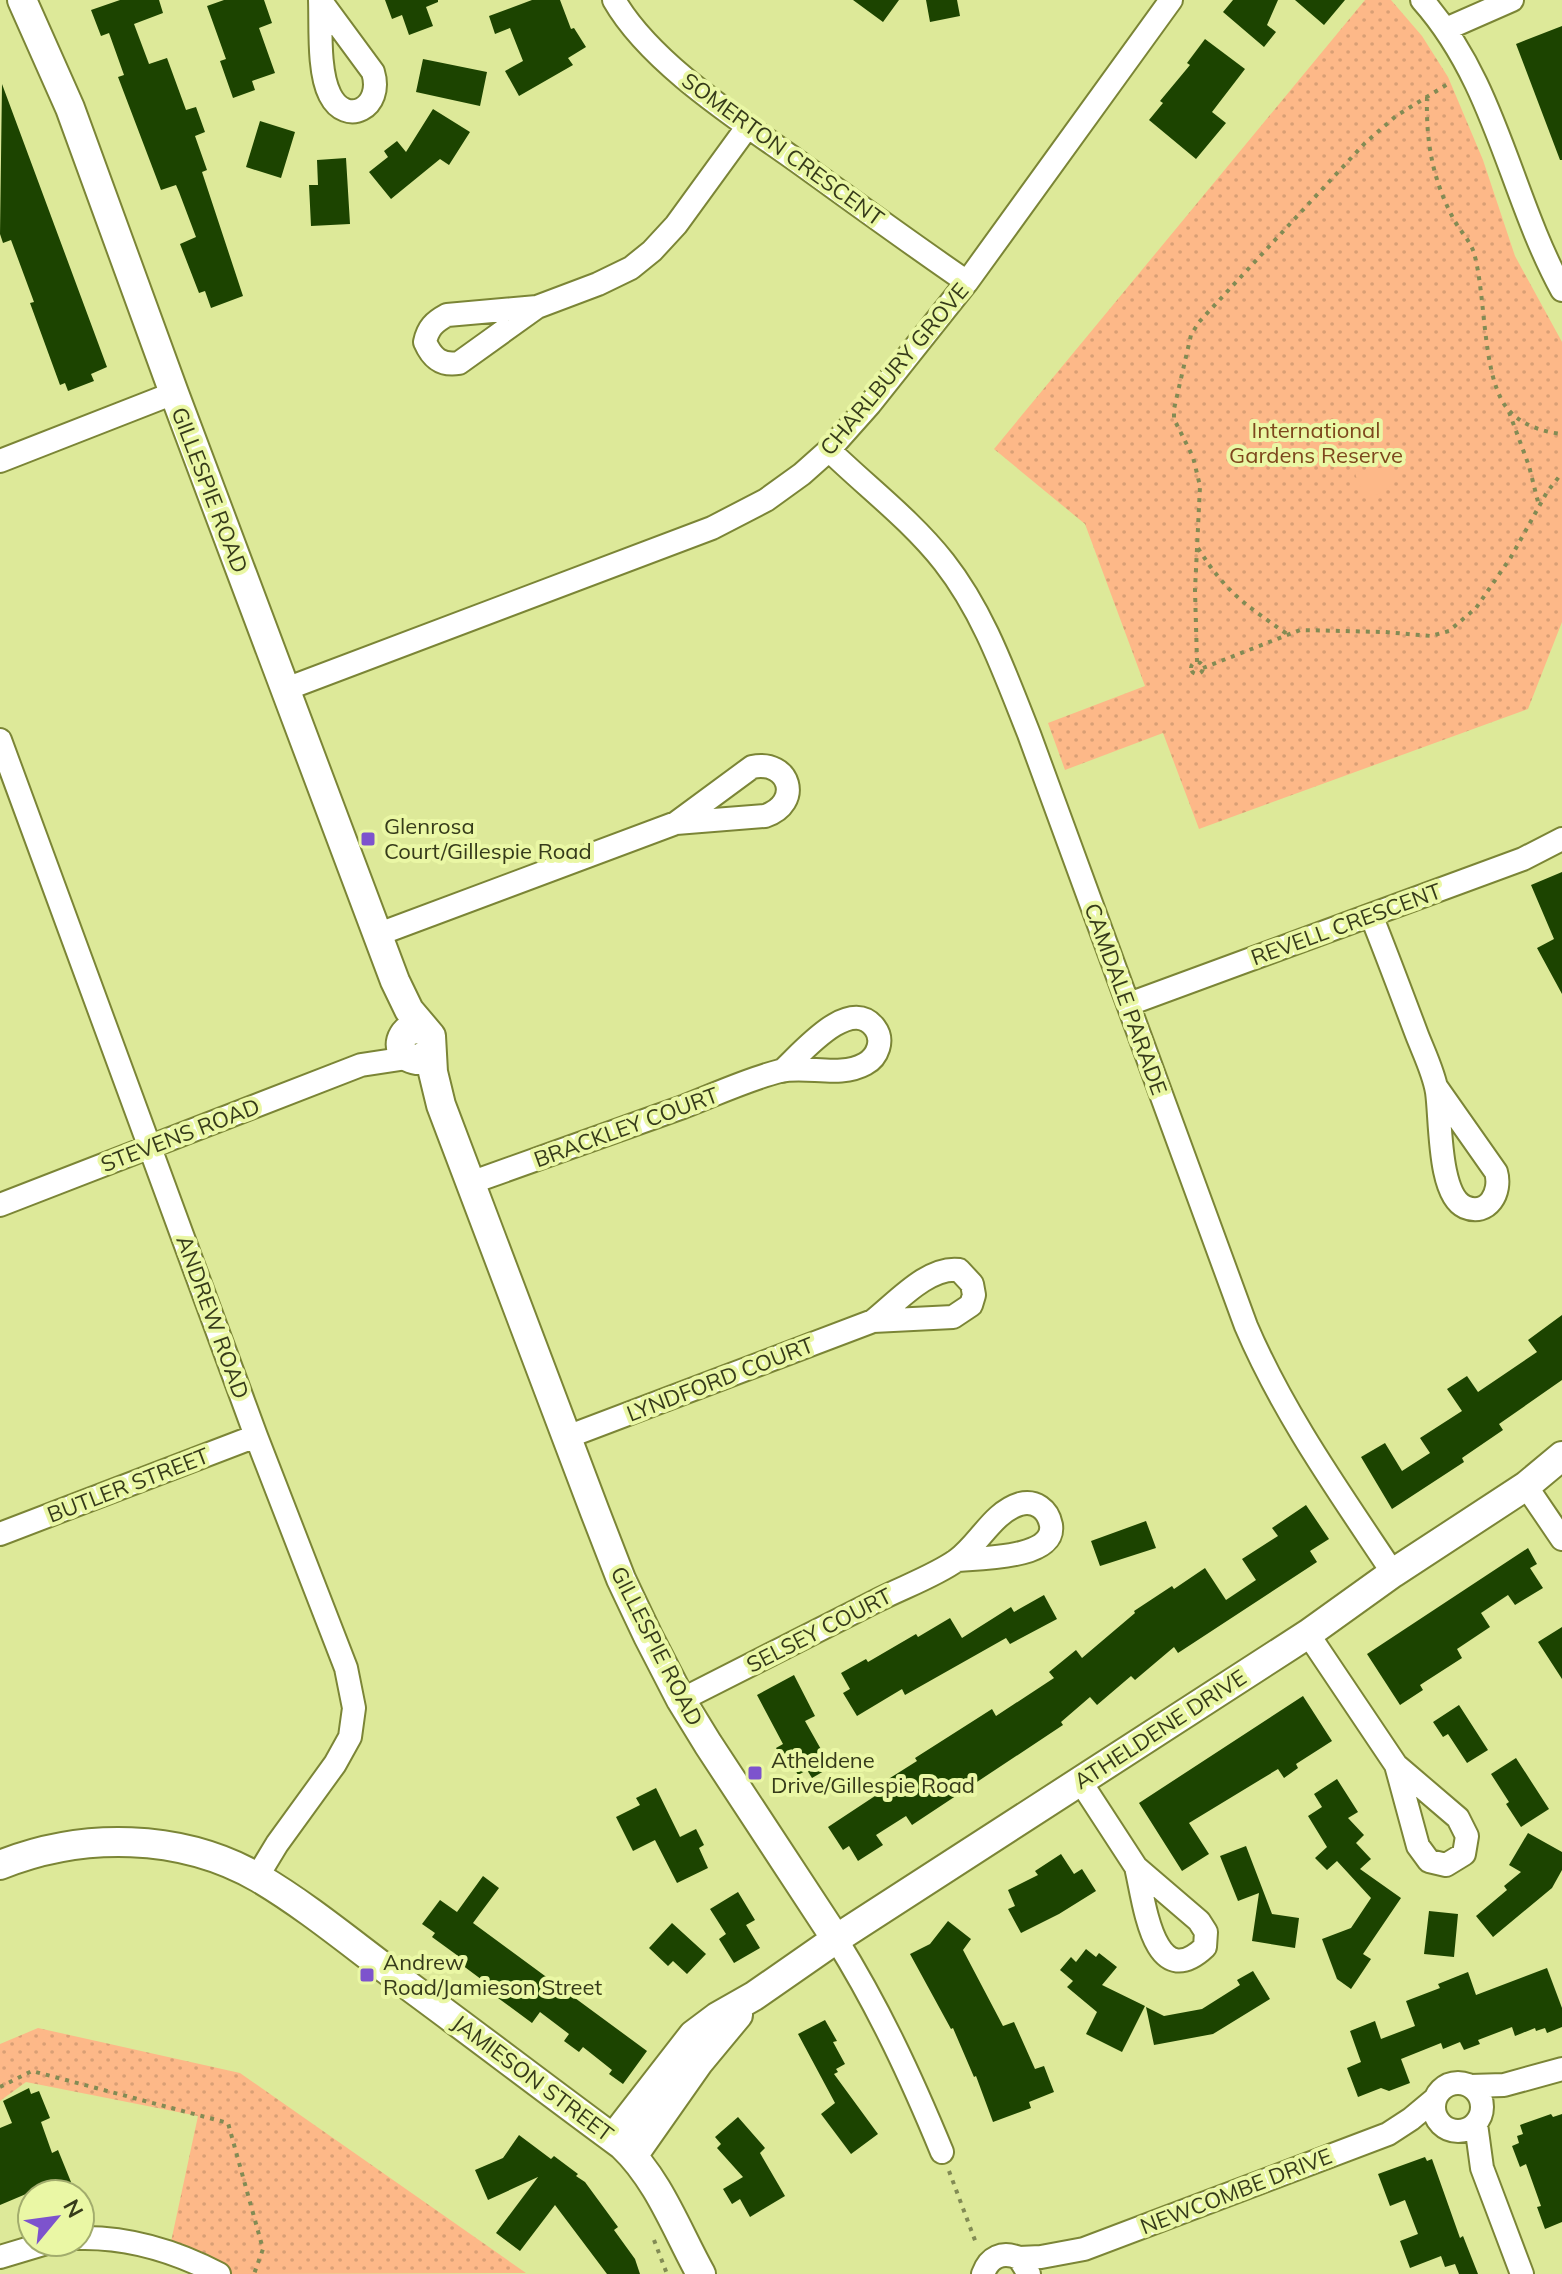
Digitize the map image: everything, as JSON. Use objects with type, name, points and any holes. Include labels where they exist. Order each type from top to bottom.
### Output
[{"type":"street","name":"GILLESPIE ROAD","points":[[22,0],[70,108],[174,393],[379,934],[413,1045],[441,1105],[621,1579],[681,1700],[869,1994],[906,2064],[942,2152]]},
{"type":"street","name":"SOMERTON CRESCENT","points":[[614,0],[637,34],[661,58],[748,126],[967,282]]},
{"type":"street","name":"CHARLBURY GROVE","points":[[286,689],[712,528],[766,500],[802,474],[829,450],[919,346],[1171,0]]},
{"type":"street","points":[[1422,0],[1446,29],[1470,69],[1491,115],[1538,243],[1562,290]]},
{"type":"street","points":[[1446,29],[1512,0]]},
{"type":"street","points":[[537,307],[631,268],[652,251],[676,225],[748,126]]},
{"type":"street","points":[[0,461],[174,393]]},
{"type":"street","name":"CAMDALE PARADE","points":[[829,450],[944,561],[969,598],[994,646],[1265,1371],[1321,1466],[1393,1573]]},
{"type":"street","name":"ANDREW ROAD","points":[[0,740],[256,1436],[346,1668],[354,1724],[344,1750],[257,1877]]},
{"type":"street","points":[[379,934],[676,823]]},
{"type":"street","name":"REVELL CRESCENT","points":[[1129,1004],[1523,859],[1562,839]]},
{"type":"street","points":[[1371,915],[1437,1088],[1496,1172],[1499,1183],[1497,1192],[1492,1201],[1480,1208],[1470,1209],[1458,1203],[1450,1189],[1437,1088]]},
{"type":"street","name":"STEVENS ROAD","points":[[0,1205],[413,1045]]},
{"type":"street","name":"BRACKLEY COURT","points":[[470,1183],[782,1071]]},
{"type":"street","name":"LYNDFORD COURT","points":[[567,1437],[873,1321]]},
{"type":"street","name":"BUTLER STREET","points":[[0,1534],[256,1436]]},
{"type":"street","name":"ATHELDENE DRIVE","points":[[623,2147],[693,2035],[717,2017],[754,1996],[836,1939],[1308,1634],[1393,1573],[1526,1486],[1562,1456]]},
{"type":"street","points":[[1526,1486],[1562,1539]]},
{"type":"street","name":"SELSEY COURT","points":[[681,1700],[957,1560]]},
{"type":"street","points":[[1308,1634],[1396,1765]]},
{"type":"street","points":[[1080,1781],[1136,1867]]},
{"type":"street","name":"JAMIESON STREET","points":[[0,1865],[64,1846],[144,1843],[200,1854],[257,1877],[433,2003],[623,2147]]},
{"type":"street","points":[[1482,2168],[1445,2127],[1433,2107],[1435,2099],[1445,2086],[1454,2083],[1504,2085],[1552,2073]]},
{"type":"street","points":[[1445,2127],[1466,2131],[1494,2106],[1552,2073]]},
{"type":"street","points":[[1470,2086],[1481,2099],[1482,2114],[1477,2123],[1482,2168],[1522,2274]]},
{"type":"street","name":"NEWCOMBE DRIVE","points":[[1388,2134],[1435,2099]]},
{"type":"street","name":"NEWCOMBE DRIVE","points":[[981,2271],[997,2255],[1012,2255],[1024,2266],[1041,2257],[1084,2249],[1388,2134],[1445,2127]]},
{"type":"street","points":[[623,2147],[661,2200],[696,2267]]},
{"type":"street","points":[[96,2237],[169,2251],[219,2274]]},
{"type":"street","name":"NEWCOMBE DRIVE","points":[[1044,2274],[1084,2249]]},
{"type":"path","points":[[1197,662],[1196,546],[1200,486],[1198,472],[1178,431],[1174,409],[1191,335],[1199,322],[1365,143],[1388,122],[1453,80]]},
{"type":"path","points":[[1427,97],[1427,139],[1433,171],[1456,224],[1474,253],[1495,387],[1508,410],[1529,466],[1539,506]]},
{"type":"path","points":[[1508,410],[1531,426],[1562,434]]},
{"type":"path","points":[[1197,662],[1190,666],[1192,672],[1200,673],[1203,668],[1300,630],[1431,636],[1449,631],[1476,608],[1562,473]]},
{"type":"path","points":[[1196,546],[1215,575],[1236,598],[1287,634]]},
{"type":"path","points":[[1197,662],[1203,668]]},
{"type":"path","points":[[0,2087],[32,2071],[228,2123],[263,2249],[254,2274]]},
{"type":"path","points":[[942,2152],[976,2243]]},
{"type":"path","points":[[653,2238],[667,2274]]},
{"type":"green space","name":"International Gardens Reserve","points":[[1365,0],[1391,0],[1422,36],[1448,77],[1483,160],[1515,256],[1562,342],[1562,622],[1528,709],[1199,829],[1163,733],[1065,770],[1048,723],[1145,686],[1085,524],[994,449]]},
{"type":"green space","points":[[1390,466],[1390,486],[1377,495],[1362,488],[1355,472]]},
{"type":"green space","points":[[38,2028],[240,2073],[526,2273],[219,2274],[169,2251],[198,2116],[26,2082],[0,2101],[0,2044]]},
{"type":"building","points":[[120,0],[159,0],[163,13],[134,24],[149,64],[167,58],[186,110],[196,107],[205,132],[195,136],[207,170],[202,172],[243,296],[211,308],[205,291],[199,293],[180,244],[196,237],[179,192],[176,185],[161,190],[118,77],[124,75],[109,33],[101,36],[91,10]]},
{"type":"building","points":[[224,0],[264,0],[272,23],[259,28],[275,73],[252,81],[255,90],[233,98],[220,61],[226,59],[207,6]]},
{"type":"building","points":[[385,0],[438,0],[426,7],[433,26],[409,35],[402,15],[392,19]]},
{"type":"building","points":[[532,0],[560,0],[571,29],[574,28],[586,47],[568,58],[573,65],[519,96],[505,71],[523,61],[510,28],[495,34],[489,16]]},
{"type":"building","points":[[853,0],[899,0],[883,22]]},
{"type":"building","points":[[926,0],[957,0],[960,16],[930,22]]},
{"type":"building","points":[[1233,0],[1278,0],[1267,25],[1276,32],[1264,47],[1223,12]]},
{"type":"building","points":[[1295,0],[1345,0],[1324,25]]},
{"type":"building","points":[[1562,26],[1562,160],[1560,160],[1516,44]]},
{"type":"building","points":[[1205,39],[1245,69],[1212,112],[1226,123],[1196,159],[1149,120],[1163,103],[1160,101],[1190,65],[1187,63]]},
{"type":"building","points":[[423,59],[487,72],[480,106],[416,92]]},
{"type":"building","points":[[2,84],[107,367],[91,374],[94,381],[68,391],[65,383],[60,385],[11,240],[3,243],[0,234]]},
{"type":"building","points":[[433,109],[470,132],[449,165],[440,159],[391,199],[369,172],[388,157],[384,151],[397,141],[406,152]]},
{"type":"building","points":[[260,121],[295,132],[281,178],[246,167]]},
{"type":"building","points":[[346,158],[350,224],[311,226],[309,185],[318,185],[317,160]]},
{"type":"building","points":[[1562,872],[1562,994],[1537,948],[1554,939],[1531,885]]},
{"type":"building","points":[[1562,1315],[1562,1380],[1499,1424],[1503,1430],[1462,1458],[1464,1462],[1392,1509],[1361,1457],[1385,1443],[1402,1471],[1430,1453],[1420,1438],[1462,1411],[1447,1389],[1467,1376],[1478,1392],[1537,1352],[1528,1340]]},
{"type":"building","points":[[1306,1505],[1329,1539],[1310,1551],[1317,1562],[1178,1653],[1174,1647],[1135,1680],[1131,1676],[1097,1705],[1090,1697],[1061,1722],[1063,1725],[912,1825],[906,1816],[876,1835],[883,1845],[858,1861],[849,1846],[843,1850],[828,1827],[875,1796],[871,1790],[992,1709],[996,1716],[1054,1678],[1049,1672],[1076,1650],[1082,1658],[1134,1611],[1205,1568],[1226,1600],[1256,1580],[1242,1559],[1278,1536],[1272,1528]]},
{"type":"building","points":[[1146,1521],[1156,1548],[1100,1566],[1091,1541]]},
{"type":"building","points":[[1528,1548],[1537,1564],[1530,1568],[1543,1588],[1515,1605],[1508,1595],[1481,1613],[1490,1627],[1457,1649],[1462,1658],[1420,1685],[1423,1690],[1400,1705],[1367,1654]]},
{"type":"building","points":[[1044,1595],[1057,1619],[1010,1644],[1006,1638],[905,1695],[902,1689],[857,1716],[843,1693],[850,1689],[841,1673],[866,1659],[868,1662],[916,1634],[918,1637],[950,1618],[962,1638],[1011,1607],[1014,1612]]},
{"type":"building","points":[[1562,1627],[1562,1679],[1538,1642]]},
{"type":"building","points":[[794,1675],[815,1716],[805,1721],[831,1767],[812,1778],[807,1770],[798,1775],[790,1760],[785,1763],[776,1748],[783,1744],[757,1695]]},
{"type":"building","points":[[1303,1696],[1332,1741],[1296,1764],[1298,1768],[1284,1778],[1278,1769],[1189,1823],[1209,1854],[1182,1871],[1139,1803]]},
{"type":"building","points":[[1459,1705],[1488,1750],[1467,1763],[1448,1734],[1443,1737],[1433,1722]]},
{"type":"building","points":[[1516,1758],[1549,1809],[1521,1827],[1491,1774]]},
{"type":"building","points":[[1337,1779],[1358,1812],[1348,1818],[1364,1835],[1356,1843],[1371,1859],[1360,1869],[1401,1898],[1363,1954],[1371,1959],[1351,1989],[1337,1979],[1322,1939],[1351,1928],[1371,1898],[1337,1861],[1327,1870],[1315,1858],[1327,1847],[1308,1816],[1322,1807],[1314,1794]]},
{"type":"building","points":[[656,1788],[680,1837],[696,1829],[704,1845],[699,1848],[708,1868],[677,1883],[655,1840],[633,1851],[616,1817],[640,1805],[636,1798]]},
{"type":"building","points":[[1528,1833],[1562,1852],[1562,1870],[1552,1888],[1493,1937],[1476,1916],[1507,1890],[1504,1886],[1521,1872],[1509,1865]]},
{"type":"building","points":[[1246,1846],[1272,1914],[1299,1918],[1295,1948],[1252,1941],[1259,1893],[1238,1901],[1220,1856]]},
{"type":"building","points":[[1061,1854],[1074,1874],[1082,1869],[1096,1891],[1021,1933],[1008,1909],[1015,1906],[1008,1890],[1038,1875],[1035,1871]]},
{"type":"building","points":[[483,1876],[499,1888],[473,1923],[647,2051],[623,2084],[609,2074],[612,2070],[583,2047],[579,2052],[564,2041],[569,2034],[540,2012],[532,2023],[498,1998],[501,1994],[462,1965],[465,1961],[432,1937],[435,1933],[422,1924],[440,1900],[457,1912]]},
{"type":"building","points":[[738,1892],[755,1920],[746,1925],[760,1948],[734,1963],[719,1939],[726,1934],[710,1909]]},
{"type":"building","points":[[1429,1911],[1458,1914],[1454,1957],[1424,1954]]},
{"type":"building","points":[[948,1921],[971,1939],[963,1950],[1003,2026],[1014,2022],[1035,2069],[1044,2066],[1054,2092],[1029,2102],[1031,2108],[993,2122],[953,2028],[910,1954],[930,1944]]},
{"type":"building","points":[[672,1923],[706,1954],[687,1974],[673,1961],[668,1966],[649,1948]]},
{"type":"building","points":[[1086,1949],[1096,1957],[1099,1953],[1117,1967],[1102,1985],[1145,2006],[1122,2052],[1086,2034],[1097,2012],[1067,1987],[1073,1981],[1060,1970],[1071,1957],[1076,1962]]},
{"type":"building","points":[[1547,1968],[1562,2008],[1562,2027],[1547,2033],[1545,2028],[1536,2031],[1535,2028],[1515,2036],[1512,2027],[1478,2040],[1480,2044],[1464,2050],[1460,2042],[1443,2049],[1441,2043],[1401,2059],[1410,2083],[1389,2091],[1381,2088],[1358,2097],[1347,2068],[1361,2062],[1350,2031],[1375,2021],[1381,2039],[1415,2026],[1406,2001],[1440,1988],[1438,1984],[1468,1972],[1476,1995]]},
{"type":"building","points":[[1253,1971],[1270,1999],[1213,2034],[1154,2045],[1146,2007],[1164,2016],[1202,2009],[1240,1985],[1237,1980]]},
{"type":"building","points":[[825,2020],[845,2064],[834,2074],[878,2134],[851,2154],[821,2114],[835,2103],[798,2034]]},
{"type":"building","points":[[29,2088],[31,2094],[39,2091],[50,2118],[41,2122],[52,2153],[58,2150],[69,2178],[16,2178],[16,2198],[0,2205],[0,2128],[12,2123],[3,2101]]},
{"type":"building","points":[[1551,2114],[1553,2117],[1562,2114],[1562,2222],[1545,2229],[1537,2207],[1541,2206],[1526,2164],[1520,2167],[1512,2146],[1519,2143],[1517,2136],[1523,2134],[1520,2125]]},
{"type":"building","points":[[738,2117],[765,2148],[760,2153],[785,2196],[750,2217],[740,2199],[732,2204],[723,2189],[743,2177],[717,2148],[721,2144],[715,2137]]},
{"type":"building","points":[[519,2135],[551,2159],[554,2156],[585,2182],[618,2227],[614,2230],[635,2259],[640,2274],[607,2274],[555,2205],[520,2251],[496,2233],[538,2177],[488,2200],[475,2170],[503,2158]]},
{"type":"building","points":[[1425,2157],[1427,2161],[1432,2159],[1460,2238],[1463,2236],[1478,2274],[1459,2274],[1455,2264],[1445,2267],[1441,2256],[1410,2268],[1400,2241],[1418,2234],[1405,2200],[1390,2206],[1378,2174]]},
{"type":"place","name":"Glenrosa Court/Gillespie Road","points":[[368,839]]},
{"type":"place","name":"Atheldene Drive/Gillespie Road","points":[[755,1773]]},
{"type":"place","name":"Andrew Road/Jamieson Street","points":[[367,1975]]}]
